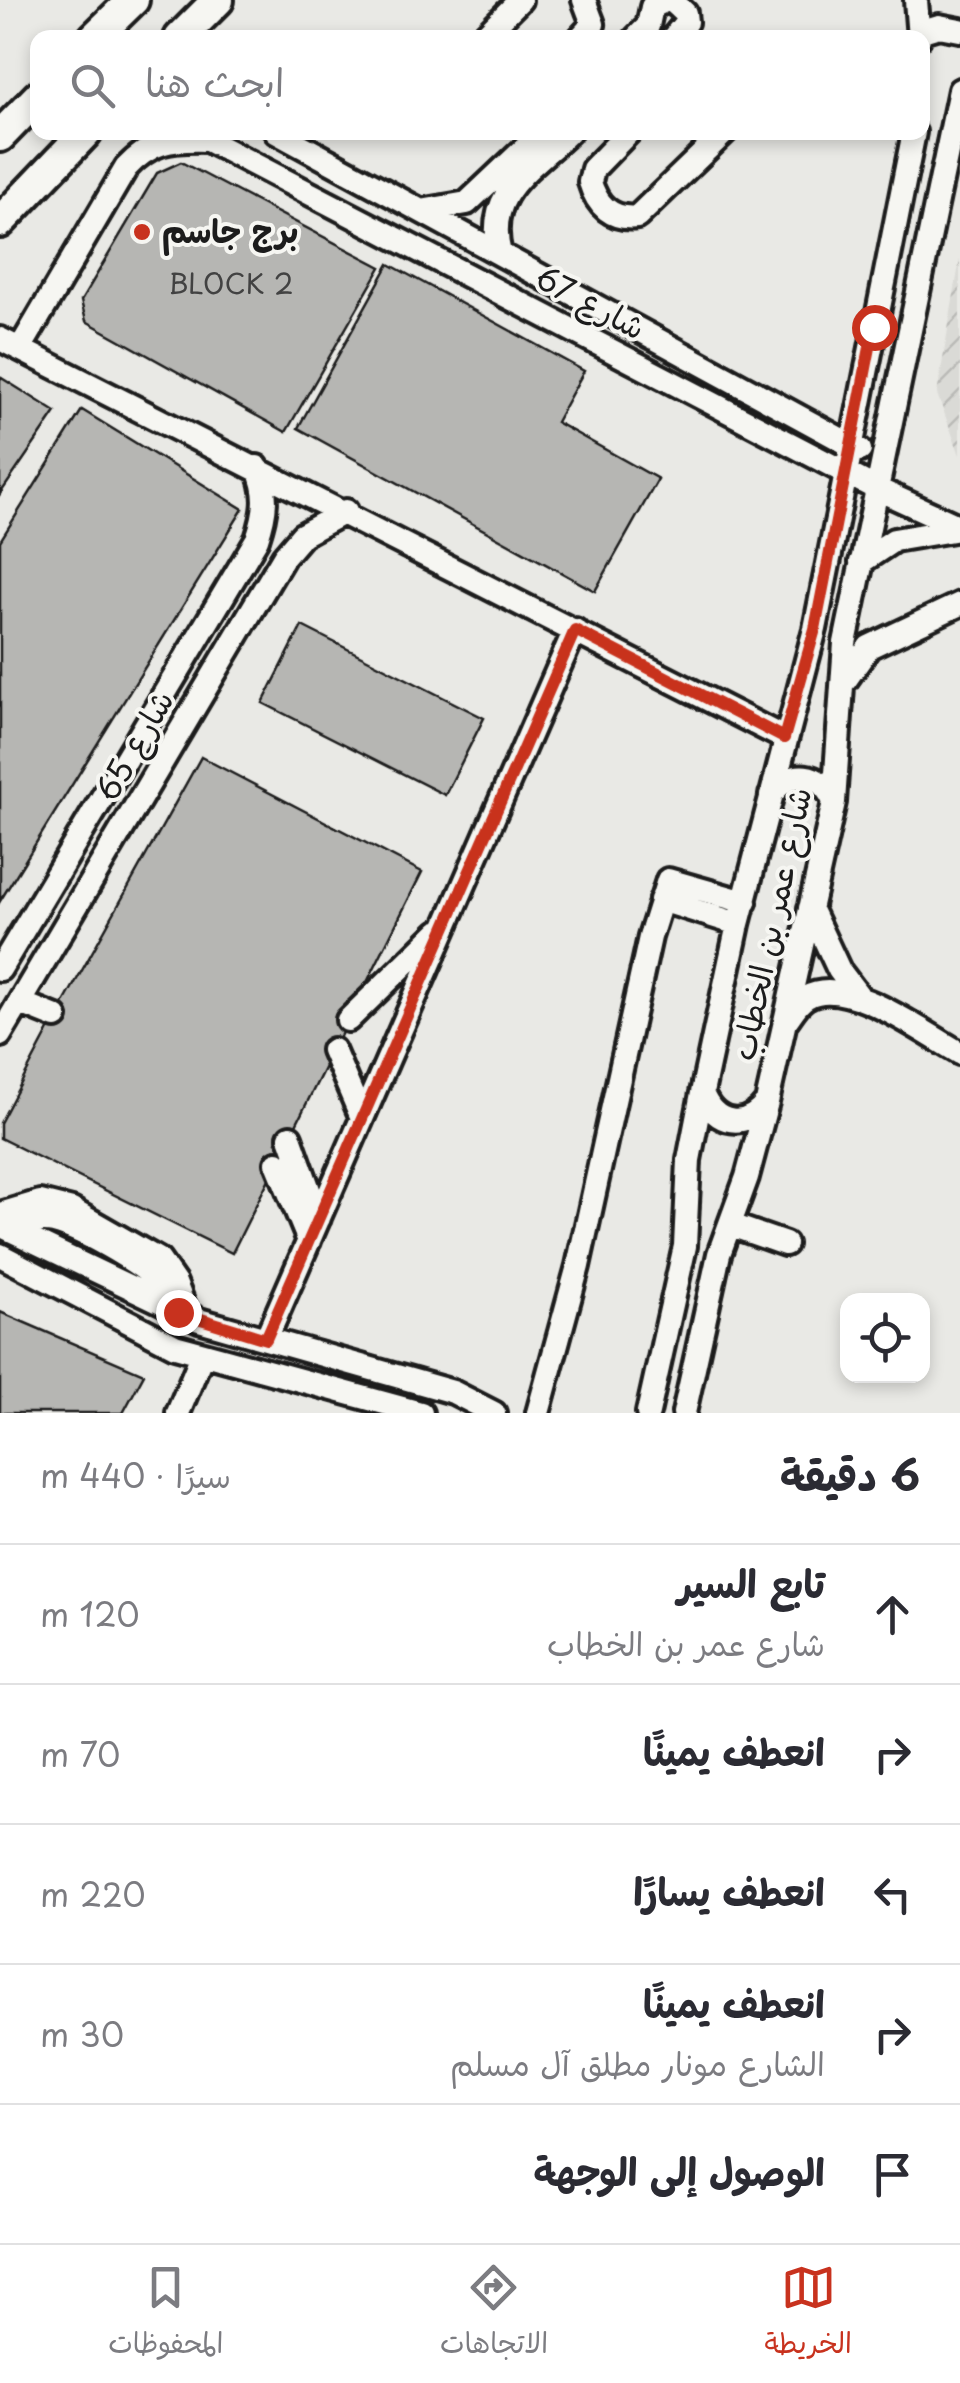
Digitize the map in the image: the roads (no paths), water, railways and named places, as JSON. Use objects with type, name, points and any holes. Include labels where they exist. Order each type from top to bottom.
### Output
[{"type":"main road","points":[[103,30],[133,0]]},
{"type":"main road","points":[[188,30],[218,0]]},
{"type":"main road","points":[[0,136],[30,104]]},
{"type":"main road","points":[[0,222],[78,140]]},
{"type":"street","points":[[490,30],[520,0]]},
{"type":"street","points":[[584,0],[593,24],[587,30]]},
{"type":"street","points":[[916,0],[919,30]]},
{"type":"street","points":[[654,15],[685,13],[686,22],[680,30]]},
{"type":"street","points":[[930,30],[939,26],[960,30]]},
{"type":"street","name":"شارع عمر بن الخطاب","points":[[684,1413],[720,1254],[768,1102],[834,802],[845,644],[880,461],[953,152],[959,96]]},
{"type":"street","points":[[171,140],[146,147],[126,168],[10,343],[784,738]]},
{"type":"street","name":"شارع 67","points":[[207,140],[875,488],[960,528]]},
{"type":"street","name":"شارع 67","points":[[291,140],[880,461]]},
{"type":"street","points":[[420,211],[467,203],[534,140]]},
{"type":"street","points":[[500,254],[494,230],[501,198],[561,140]]},
{"type":"street","points":[[621,140],[593,169],[590,182],[606,210],[621,219],[638,216],[717,140]]},
{"type":"street","name":"شارع عمر بن الخطاب","points":[[648,1413],[685,1246],[689,1160],[702,1093],[784,738],[815,629],[912,140]]},
{"type":"street","name":"شارع 65","points":[[0,969],[257,540],[267,509],[266,486],[257,466]]},
{"type":"street","name":"شارع 65","points":[[0,1035],[284,556],[302,535],[346,512]]},
{"type":"street","points":[[860,562],[894,540],[960,528]]},
{"type":"street","points":[[844,684],[869,648],[960,604]]},
{"type":"street","points":[[266,1339],[575,630]]},
{"type":"street","points":[[772,795],[792,776],[806,776],[819,780],[834,802]]},
{"type":"street","points":[[538,1413],[578,1266],[665,890],[742,913]]},
{"type":"street","points":[[810,908],[839,970],[858,996]]},
{"type":"street","points":[[348,1020],[448,923]]},
{"type":"street","points":[[783,1024],[809,996],[830,991],[858,996],[960,1053]]},
{"type":"street","points":[[21,1003],[56,1017]]},
{"type":"street","points":[[333,1050],[362,1118]]},
{"type":"street","points":[[702,1093],[707,1107],[731,1122],[746,1120],[768,1102]]},
{"type":"street","points":[[290,1137],[318,1218]]},
{"type":"street","points":[[277,1163],[309,1241]]},
{"type":"street","points":[[3,1223],[40,1202],[72,1210],[159,1260],[175,1283],[183,1314]]},
{"type":"street","points":[[3,1223],[183,1314],[454,1392],[482,1402],[494,1413]]},
{"type":"street","points":[[731,1225],[785,1244]]},
{"type":"street","points":[[0,1256],[150,1334],[202,1354],[420,1413]]},
{"type":"street","points":[[178,1413],[202,1354]]},
{"type":"place","name":"برج جاسم","points":[[142,232]]}]
